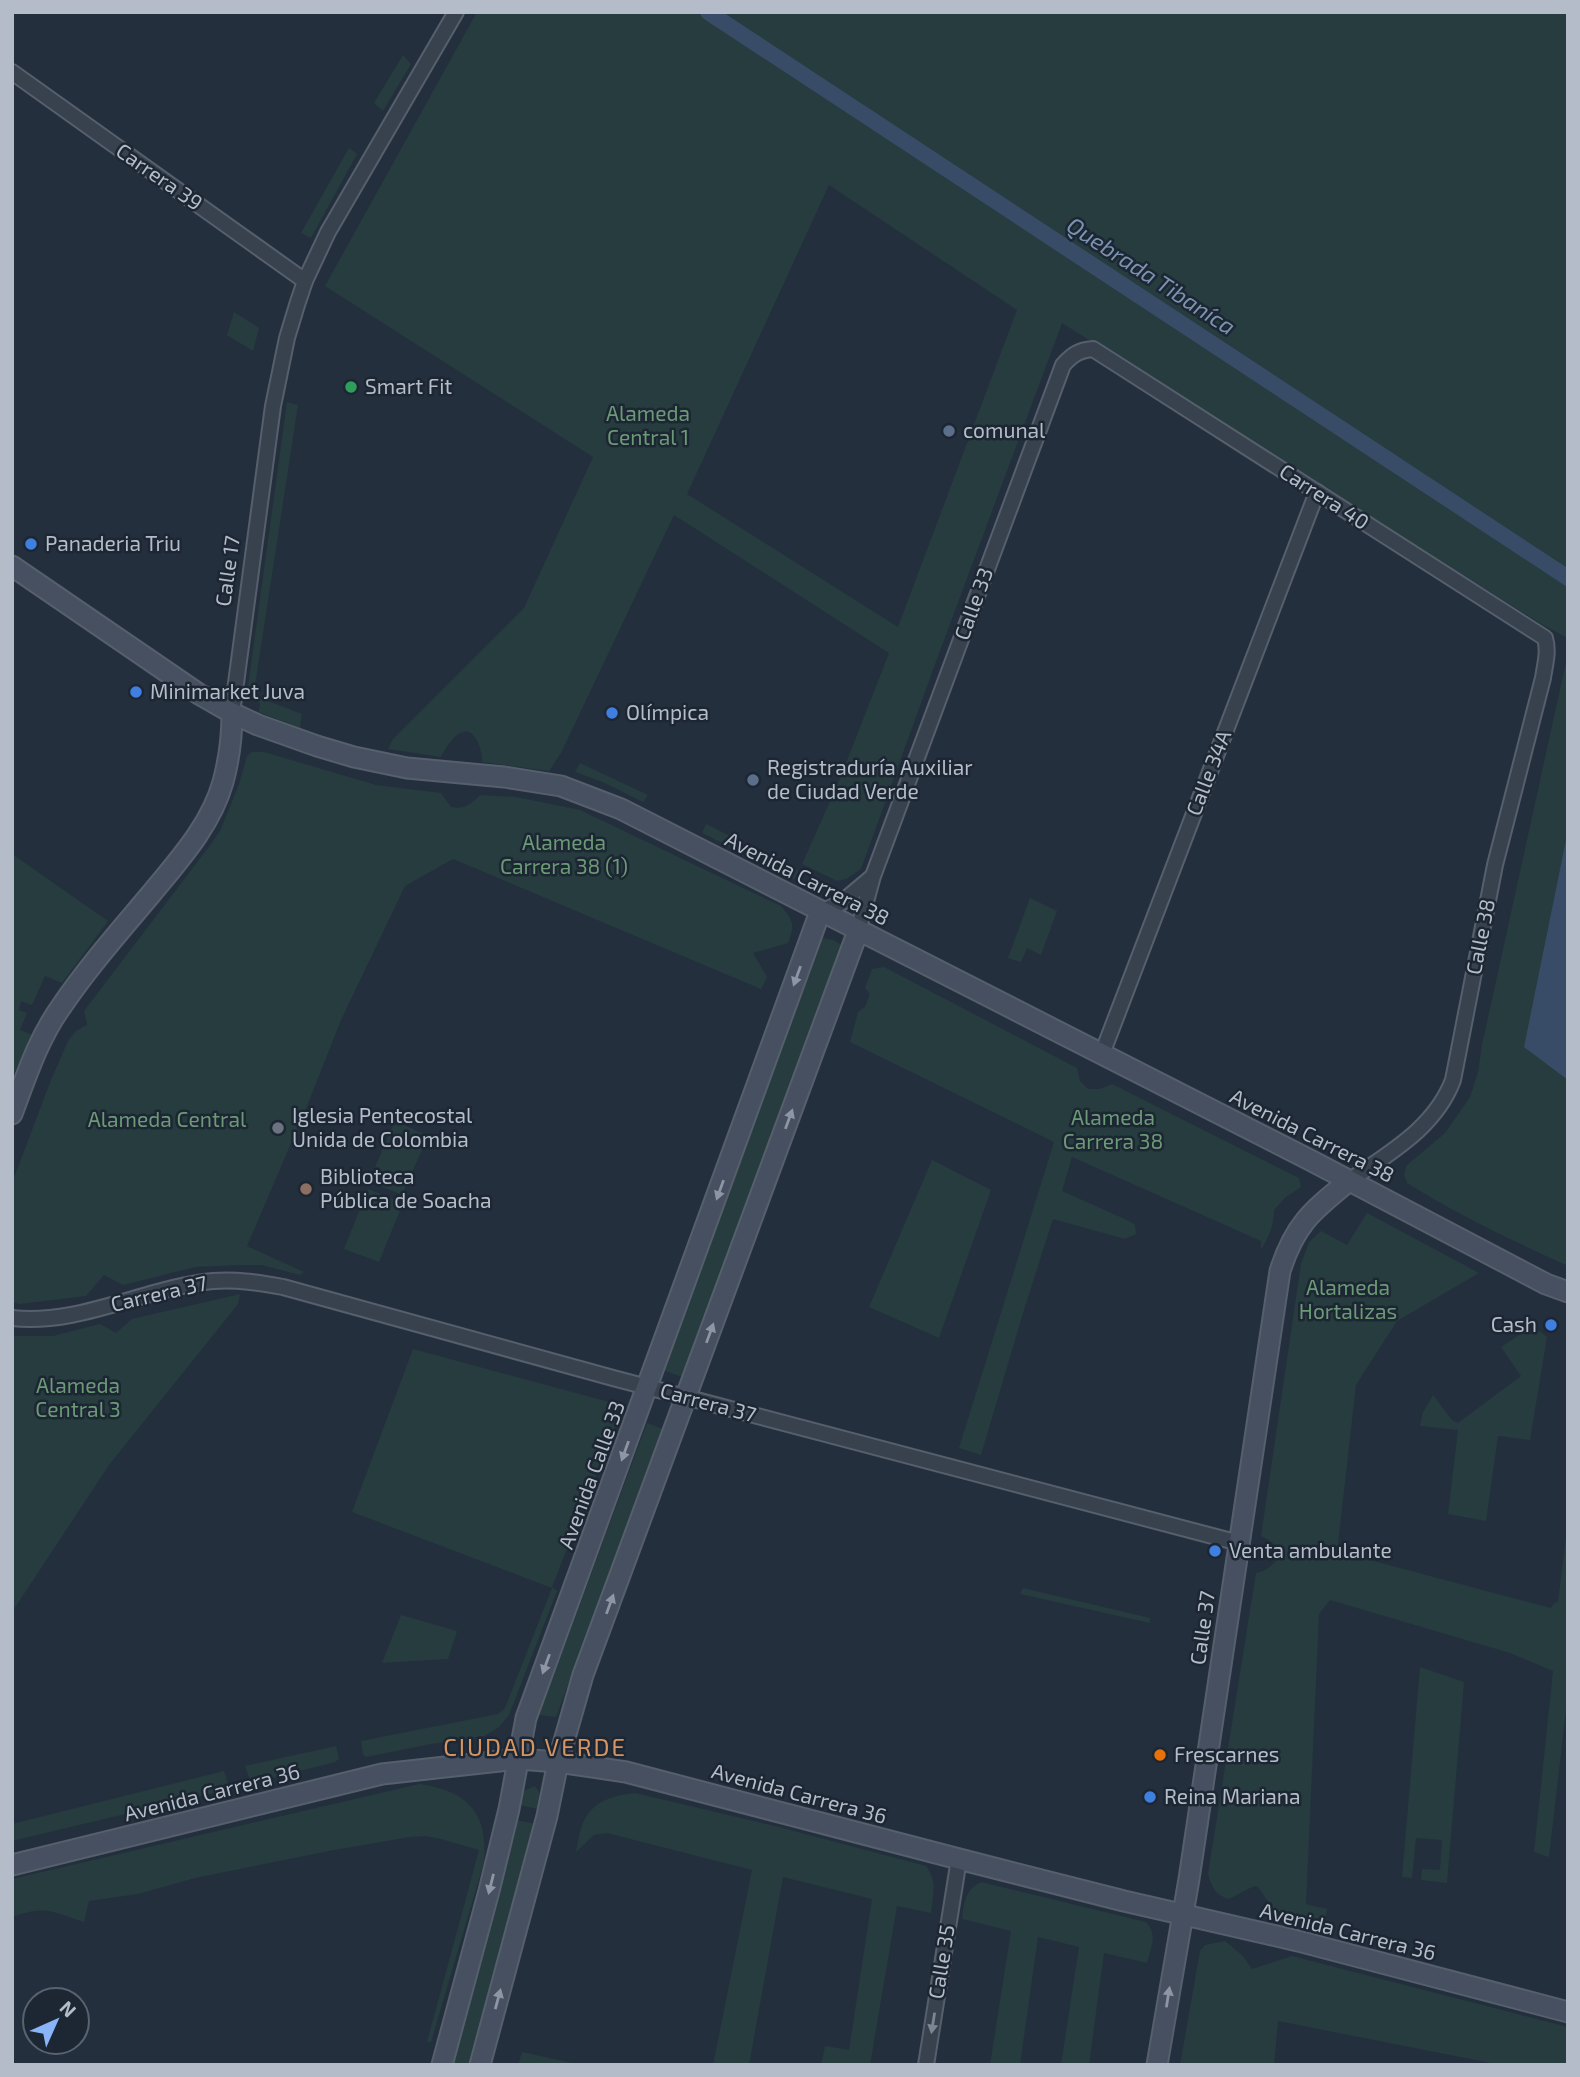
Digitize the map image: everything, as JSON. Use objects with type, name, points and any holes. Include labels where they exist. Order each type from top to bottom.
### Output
[{"type":"main road","name":"Avenida Carrera 38","points":[[12,566],[232,713],[317,746],[354,757],[407,768],[527,780],[577,791],[621,809],[1546,1284],[1568,1292]]},
{"type":"main road","name":"Calle 17","points":[[12,1114],[30,1064],[59,1009],[201,831],[223,782],[232,731],[232,713]]},
{"type":"main road","name":"Avenida Calle 33","points":[[442,2065],[509,1809],[526,1718],[649,1387],[820,912]]},
{"type":"main road","points":[[480,2065],[583,1675],[858,931]]},
{"type":"main road","name":"Calle 37","points":[[1157,2065],[1280,1271],[1290,1242],[1306,1217],[1349,1181]]},
{"type":"main road","name":"Avenida Carrera 36","points":[[12,1865],[382,1774],[518,1759],[558,1762],[626,1772],[959,1859],[1298,1941],[1568,2012]]},
{"type":"street","name":"Calle 17","points":[[232,713],[273,406],[287,338],[305,281],[328,232],[456,12]]},
{"type":"street","name":"Carrera 39","points":[[12,72],[305,281]]},
{"type":"street","name":"Carrera 40","points":[[1093,349],[1545,638],[1547,651]]},
{"type":"street","name":"Calle 33","points":[[858,931],[873,876],[1063,365],[1072,355],[1093,349]]},
{"type":"street","name":"Calle 34A","points":[[1102,1054],[1317,492]]},
{"type":"street","name":"Calle 38","points":[[1349,1181],[1421,1129],[1448,1094],[1456,1066],[1495,865],[1543,678],[1547,651]]},
{"type":"street","name":"Calle 33","points":[[820,912],[841,903],[873,876]]},
{"type":"street","name":"Carrera 37","points":[[12,1318],[46,1319],[196,1284],[238,1280],[295,1290],[1239,1543]]},
{"type":"street","name":"Calle 35","points":[[926,2065],[959,1859]]},
{"type":"green space","name":"Alameda Central 1","points":[[477,12],[1568,12],[1568,638],[1541,624],[1062,323],[861,869],[846,879],[837,881],[802,864],[837,786],[889,653],[674,515],[561,753],[549,771],[482,762],[478,742],[468,732],[456,736],[441,757],[388,749],[393,739],[524,608],[593,457],[325,286]],"holes":[[[829,185],[1017,310],[898,627],[687,494]]]},
{"type":"green space","points":[[403,55],[411,64],[383,111],[374,103]]},
{"type":"green space","points":[[349,148],[357,154],[311,238],[301,233]]},
{"type":"green space","points":[[234,312],[259,328],[253,351],[227,335]]},
{"type":"green space","points":[[287,402],[298,405],[254,692],[257,697],[302,714],[300,728],[259,712],[260,703],[250,695],[248,686]]},
{"type":"green space","points":[[1568,653],[1568,1266],[1446,1206],[1407,1183],[1404,1174],[1407,1165],[1445,1133],[1470,1097],[1478,1072]]},
{"type":"green space","name":"Alameda Central","points":[[252,752],[264,752],[376,785],[441,793],[451,807],[467,806],[480,795],[516,797],[580,810],[781,906],[792,923],[788,943],[753,953],[767,977],[761,989],[453,859],[405,886],[341,1020],[247,1246],[304,1272],[300,1275],[262,1265],[195,1267],[123,1285],[104,1275],[86,1296],[20,1304],[12,1302],[12,1183],[68,1041],[76,1031],[87,1025],[84,1011],[220,831],[247,756]]},
{"type":"green space","points":[[580,763],[648,795],[643,802],[575,772]]},
{"type":"green space","points":[[706,824],[799,871],[795,879],[702,833]]},
{"type":"green space","points":[[12,854],[108,921],[62,983],[45,976],[32,1005],[21,1001],[19,1010],[27,1013],[20,1030],[33,1035],[12,1078]]},
{"type":"green space","points":[[1030,898],[1057,911],[1041,955],[1027,948],[1021,962],[1008,958]]},
{"type":"green space","points":[[822,938],[844,946],[685,1378],[663,1370]]},
{"type":"green space","name":"Alameda Carrera 38","points":[[884,967],[1077,1068],[1080,1081],[1088,1089],[1100,1089],[1112,1084],[1299,1178],[1301,1187],[1286,1197],[1274,1210],[1270,1231],[1261,1250],[1261,1241],[1072,1157],[1062,1191],[1129,1221],[1135,1225],[1136,1234],[1125,1239],[1053,1219],[981,1455],[959,1448],[1054,1142],[850,1042],[858,1012],[865,1007],[870,994],[865,988],[872,969]]},
{"type":"green space","points":[[395,1121],[428,1136],[402,1195],[369,1181]]},
{"type":"green space","points":[[932,1160],[991,1190],[939,1338],[869,1307]]},
{"type":"green space","points":[[368,1189],[403,1203],[379,1262],[344,1249]]},
{"type":"green space","name":"Alameda Hortalizas","points":[[1367,1213],[1479,1273],[1397,1321],[1356,1385],[1338,1544],[1347,1554],[1551,1608],[1558,1602],[1568,1521],[1568,1692],[1549,1857],[1534,1852],[1553,1671],[1510,1653],[1330,1600],[1319,1614],[1306,1904],[1327,1909],[1325,1922],[1274,1910],[1258,1887],[1254,1886],[1229,1899],[1224,1898],[1215,1890],[1208,1874],[1256,1573],[1271,1566],[1277,1556],[1275,1546],[1261,1536],[1301,1264],[1309,1242],[1321,1231],[1347,1245]]},
{"type":"green space","name":"Alameda Central 3","points":[[240,1294],[238,1304],[109,1465],[12,1612],[12,1336],[53,1336],[100,1324],[116,1333],[132,1319]]},
{"type":"green space","points":[[1533,1326],[1547,1337],[1530,1440],[1498,1436],[1486,1521],[1448,1514],[1458,1430],[1420,1426],[1423,1412],[1433,1395],[1452,1420],[1458,1423],[1521,1376],[1501,1347]]},
{"type":"green space","points":[[413,1349],[613,1403],[619,1417],[552,1587],[557,1591],[509,1715],[499,1727],[484,1736],[366,1757],[363,1755],[361,1741],[498,1714],[505,1708],[552,1588],[352,1512]]},
{"type":"green space","points":[[647,1423],[663,1429],[556,1717],[539,1715]]},
{"type":"green space","points":[[1023,1588],[1150,1618],[1150,1623],[1020,1594]]},
{"type":"green space","points":[[401,1615],[457,1631],[448,1659],[382,1663]]},
{"type":"green space","points":[[1420,1667],[1464,1682],[1447,1883],[1421,1880],[1422,1869],[1440,1870],[1442,1840],[1416,1838],[1412,1878],[1402,1877]]},
{"type":"green space","points":[[336,1746],[339,1759],[335,1762],[251,1783],[245,1766]]},
{"type":"green space","points":[[224,1771],[230,1789],[12,1841],[12,1824]]},
{"type":"green space","points":[[419,1784],[450,1792],[471,1807],[478,1817],[484,1845],[484,1862],[431,2042],[427,2042],[479,1850],[426,1836],[410,1837],[195,1878],[138,1894],[89,1901],[84,1922],[41,1910],[12,1917],[12,1879]]},
{"type":"green space","points":[[534,1786],[539,1794],[539,1809],[519,1805],[522,1792]]},
{"type":"green space","points":[[635,1793],[926,1866],[933,1883],[931,1913],[897,1906],[870,2065],[821,2065],[825,2046],[849,2050],[872,1899],[783,1877],[749,2065],[713,2065],[752,1870],[607,1833],[594,1835],[576,1852],[582,1826],[592,1809],[604,1800]]},
{"type":"green space","points":[[516,1820],[536,1824],[471,2065],[451,2065]]},
{"type":"green space","points":[[981,1882],[1146,1922],[1150,1927],[1152,1941],[1147,1963],[1104,1953],[1089,2065],[1061,2065],[1079,1947],[1038,1937],[1020,2065],[990,2065],[1011,1931],[962,1919],[968,1893]]},
{"type":"green space","points":[[1225,1941],[1243,1956],[1252,1969],[1292,1956],[1568,2027],[1568,2065],[1501,2065],[1278,2021],[1274,2065],[1180,2065],[1200,1951],[1205,1945]]},
{"type":"green space","points":[[522,2052],[581,2065],[518,2065]]},
{"type":"water","points":[[1568,830],[1568,1080],[1524,1047]]},
{"type":"waterway","name":"Quebrada Tibaníca","points":[[708,12],[1568,578]]},
{"type":"place","name":"Smart Fit","points":[[351,387]]},
{"type":"place","name":"comunal","points":[[949,431]]},
{"type":"place","name":"Panaderia Triu","points":[[31,544]]},
{"type":"place","name":"Minimarket Juva","points":[[136,692]]},
{"type":"place","name":"Olímpica","points":[[612,713]]},
{"type":"place","name":"Registraduría Auxiliar de Ciudad Verde","points":[[753,780]]},
{"type":"place","name":"Iglesia Pentecostal Unida de Colombia","points":[[278,1128]]},
{"type":"place","name":"Biblioteca Pública de Soacha","points":[[306,1189]]},
{"type":"place","name":"Cash","points":[[1551,1325]]},
{"type":"place","name":"Venta ambulante","points":[[1215,1551]]},
{"type":"place","name":"Frescarnes","points":[[1160,1755]]},
{"type":"place","name":"Reina Mariana","points":[[1150,1797]]},
{"type":"district","name":"CIUDAD VERDE","points":[[535,1748]]},
{"type":"park label","name":"Alameda Carrera 38 (1)","points":[[564,855]]}]
